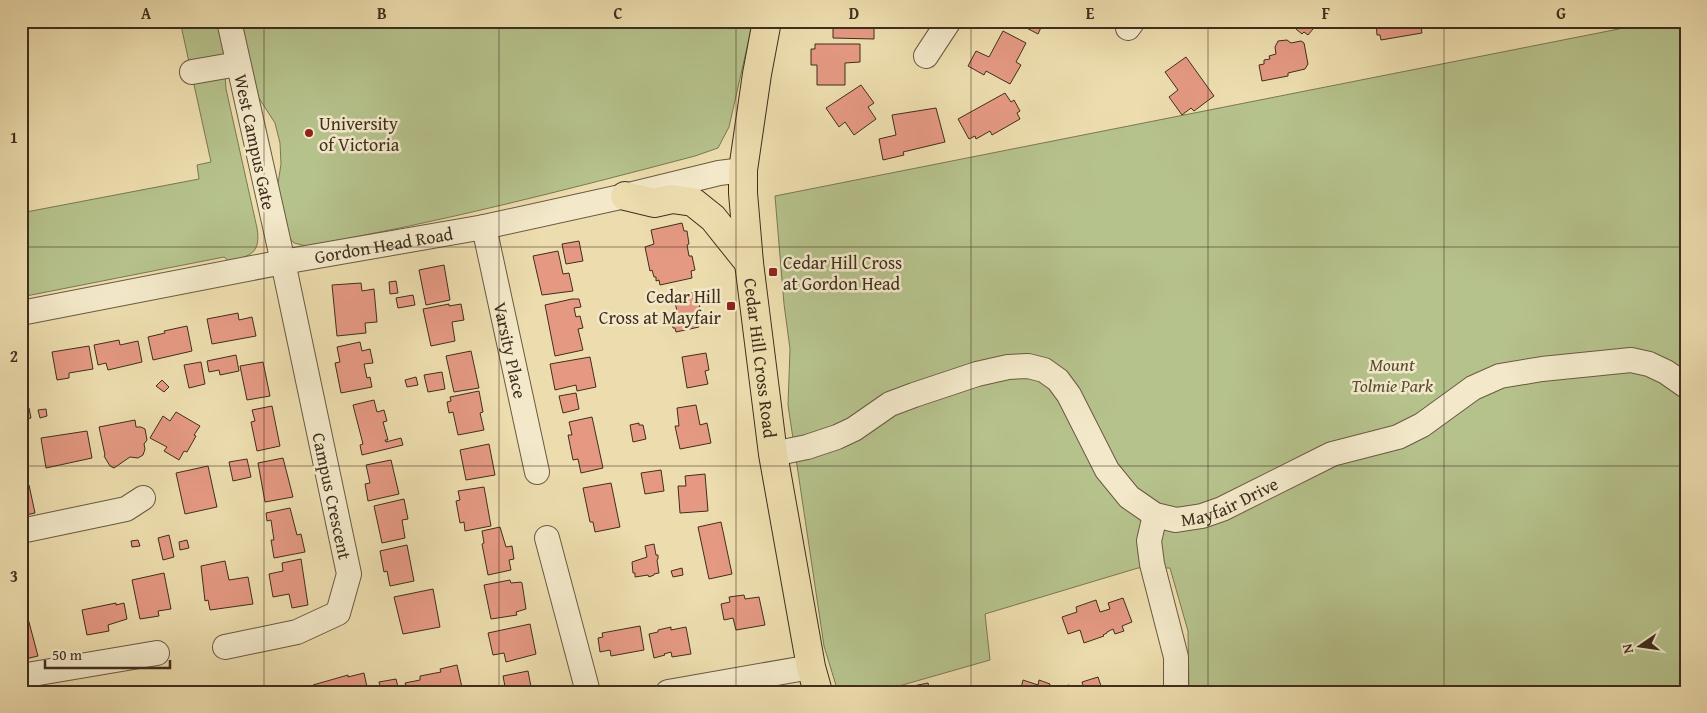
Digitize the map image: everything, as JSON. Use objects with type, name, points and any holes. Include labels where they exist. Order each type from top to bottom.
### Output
[{"type":"main road","name":"Cedar Hill Cross Road","points":[[767,21],[757,74],[744,170],[743,193],[749,263],[773,454],[815,679]]},
{"type":"main road","points":[[625,196],[654,203],[672,199],[694,202],[713,218],[749,263]]},
{"type":"street","name":"West Campus Gate","points":[[230,21],[283,262]]},
{"type":"street","points":[[926,56],[949,21]]},
{"type":"street","points":[[192,72],[238,64]]},
{"type":"street","name":"Gordon Head Road","points":[[21,313],[283,262],[484,228],[719,173],[744,170]]},
{"type":"street","name":"Varsity Place","points":[[484,228],[537,472]]},
{"type":"street","name":"Campus Crescent","points":[[225,647],[296,632],[338,613],[349,574],[283,262]]},
{"type":"street","name":"Mayfair Drive","points":[[773,454],[807,447],[837,437],[854,429],[890,404],[922,392],[985,372],[1008,367],[1028,366],[1044,370],[1058,380],[1069,396],[1107,470],[1129,497],[1155,515],[1176,520],[1202,516],[1222,509],[1332,454],[1398,437],[1422,425],[1473,388],[1500,376],[1542,369],[1631,360],[1649,364],[1666,372],[1686,386]]},
{"type":"street","points":[[21,531],[126,509],[143,498]]},
{"type":"street","points":[[1155,515],[1148,542],[1176,657],[1176,692]]},
{"type":"street","points":[[547,538],[588,692]]},
{"type":"street","points":[[21,676],[157,653]]},
{"type":"street","points":[[668,692],[815,679]]},
{"type":"green space","points":[[180,21],[220,21],[226,89],[257,228],[256,248],[249,255],[229,261],[224,257],[21,297],[21,213],[199,179],[197,165],[211,162]]},
{"type":"green space","points":[[238,21],[753,21],[729,127],[718,148],[695,156],[502,205],[306,246],[294,243],[286,234],[277,190],[281,164],[280,143],[275,123],[253,89]]},
{"type":"green space","name":"Mount Tolmie Park","points":[[1659,21],[1686,21],[1686,692],[1189,692],[1188,631],[1170,568],[1138,568],[985,614],[990,660],[878,692],[838,692],[824,646],[788,405],[790,349],[784,304],[775,196]]},
{"type":"building","points":[[833,21],[874,21],[874,39],[833,38]]},
{"type":"building","points":[[1016,21],[1044,21],[1038,34]]},
{"type":"building","points":[[1292,21],[1312,21],[1317,24],[1308,35],[1304,32],[1302,34],[1290,24]]},
{"type":"building","points":[[1376,21],[1420,21],[1422,33],[1381,40],[1380,35],[1377,35]]},
{"type":"building","points":[[1003,31],[1026,43],[1016,62],[1021,65],[1010,84],[986,71],[984,75],[968,66],[976,51],[989,57]]},
{"type":"building","points":[[1287,40],[1291,43],[1301,41],[1304,43],[1308,64],[1305,69],[1288,73],[1288,76],[1262,81],[1259,65],[1264,64],[1264,60],[1270,59],[1269,56],[1276,54],[1275,47],[1278,41]]},
{"type":"building","points":[[815,44],[860,44],[860,62],[845,63],[845,85],[817,85],[817,65],[811,65],[811,49],[815,49]]},
{"type":"building","points":[[1186,57],[1214,96],[1194,111],[1191,108],[1182,115],[1169,97],[1178,90],[1165,72]]},
{"type":"building","points":[[861,85],[874,103],[868,107],[876,119],[854,135],[845,122],[839,127],[826,108]]},
{"type":"building","points":[[1005,93],[1011,102],[1014,100],[1020,111],[1017,113],[1020,119],[992,135],[990,131],[976,139],[975,136],[969,139],[958,119]]},
{"type":"building","points":[[936,108],[945,142],[903,152],[904,155],[883,160],[879,139],[896,135],[892,115]]},
{"type":"building","points":[[682,223],[684,231],[687,231],[689,256],[692,256],[695,270],[691,271],[692,278],[660,285],[659,280],[656,281],[652,270],[650,271],[645,247],[654,244],[651,230]]},
{"type":"building","points":[[579,241],[583,261],[566,264],[562,244]]},
{"type":"building","points":[[558,251],[563,274],[569,273],[573,291],[542,295],[533,256]]},
{"type":"building","points":[[444,265],[450,300],[426,305],[419,270]]},
{"type":"building","points":[[396,281],[398,293],[390,294],[389,282]]},
{"type":"building","points":[[361,283],[362,291],[374,289],[377,322],[365,323],[366,333],[337,336],[332,285]]},
{"type":"building","points":[[697,292],[702,319],[697,320],[699,327],[676,332],[671,319],[678,317],[674,296]]},
{"type":"building","points":[[413,295],[415,305],[398,308],[396,298]]},
{"type":"building","points":[[579,299],[581,307],[574,308],[576,317],[580,316],[583,328],[578,329],[583,350],[555,356],[545,305]]},
{"type":"building","points":[[449,304],[449,306],[461,304],[464,320],[452,322],[455,341],[431,346],[423,309]]},
{"type":"building","points":[[238,313],[239,320],[252,317],[256,336],[212,344],[207,319]]},
{"type":"building","points":[[187,326],[192,351],[153,360],[148,337]]},
{"type":"building","points":[[119,340],[120,345],[138,341],[142,362],[108,370],[106,363],[98,365],[94,345]]},
{"type":"building","points":[[360,342],[362,351],[370,349],[373,363],[364,364],[367,378],[370,377],[372,387],[341,393],[335,363],[340,362],[337,347]]},
{"type":"building","points":[[89,346],[93,369],[69,373],[69,378],[57,380],[52,352]]},
{"type":"building","points":[[471,351],[479,388],[454,392],[446,356]]},
{"type":"building","points":[[706,353],[709,370],[705,371],[708,384],[687,388],[682,357]]},
{"type":"building","points":[[236,355],[239,371],[220,375],[219,370],[209,372],[207,361]]},
{"type":"building","points":[[590,357],[596,387],[577,391],[576,385],[555,390],[550,364]]},
{"type":"building","points":[[201,362],[205,384],[189,388],[184,365]]},
{"type":"building","points":[[263,362],[270,396],[247,400],[240,366]]},
{"type":"building","points":[[442,372],[445,389],[428,392],[424,375]]},
{"type":"building","points":[[416,377],[418,385],[407,387],[405,380]]},
{"type":"building","points":[[162,380],[169,387],[164,392],[156,386]]},
{"type":"building","points":[[479,391],[483,412],[480,413],[484,430],[458,435],[453,412],[449,413],[447,402],[451,401],[450,397]]},
{"type":"building","points":[[576,393],[579,409],[563,413],[559,396]]},
{"type":"building","points":[[374,400],[377,412],[384,410],[387,421],[383,422],[388,440],[385,440],[386,442],[401,438],[403,445],[362,455],[360,445],[363,444],[353,405]]},
{"type":"building","points":[[696,405],[700,425],[707,423],[711,443],[680,449],[675,426],[679,426],[677,408]]},
{"type":"building","points":[[272,406],[280,446],[257,451],[251,422],[255,421],[252,410]]},
{"type":"building","points":[[29,408],[31,418],[21,420],[21,409]]},
{"type":"building","points":[[46,409],[47,416],[40,418],[38,410]]},
{"type":"building","points":[[176,412],[200,426],[187,452],[184,451],[179,460],[164,451],[167,447],[150,438],[163,416],[170,421]]},
{"type":"building","points":[[592,417],[603,468],[581,473],[578,459],[573,460],[568,435],[572,435],[569,422]]},
{"type":"building","points":[[135,420],[136,427],[145,429],[147,440],[144,444],[143,455],[138,458],[130,457],[114,468],[110,466],[104,456],[99,427]]},
{"type":"building","points":[[639,423],[639,425],[643,425],[646,439],[633,442],[630,425]]},
{"type":"building","points":[[87,431],[92,458],[46,468],[41,438]]},
{"type":"building","points":[[489,444],[495,475],[466,480],[460,450]]},
{"type":"building","points":[[283,458],[293,497],[265,502],[258,463]]},
{"type":"building","points":[[247,459],[251,477],[233,481],[229,462]]},
{"type":"building","points":[[391,460],[399,494],[368,501],[365,484],[370,483],[366,465]]},
{"type":"building","points":[[208,466],[217,507],[185,514],[176,473]]},
{"type":"building","points":[[661,470],[664,491],[645,494],[641,473]]},
{"type":"building","points":[[705,474],[708,511],[680,513],[678,486],[686,486],[685,476]]},
{"type":"building","points":[[611,483],[620,527],[595,532],[593,522],[590,522],[583,488]]},
{"type":"building","points":[[29,485],[35,513],[21,516],[21,487]]},
{"type":"building","points":[[484,487],[491,526],[465,531],[464,522],[460,523],[456,501],[460,500],[458,491]]},
{"type":"building","points":[[404,499],[408,519],[402,520],[405,538],[382,543],[374,506]]},
{"type":"building","points":[[290,508],[297,535],[301,534],[305,552],[274,558],[271,540],[274,540],[271,520],[267,521],[266,513]]},
{"type":"building","points":[[721,522],[732,574],[709,579],[698,527]]},
{"type":"building","points":[[500,527],[506,547],[512,546],[514,559],[509,560],[511,570],[488,575],[482,544],[484,543],[482,531]]},
{"type":"building","points":[[169,535],[174,557],[163,560],[158,538]]},
{"type":"building","points":[[138,540],[140,546],[132,547],[131,541]]},
{"type":"building","points":[[187,540],[189,548],[180,550],[179,542]]},
{"type":"building","points":[[654,544],[656,555],[658,555],[659,573],[649,577],[648,575],[635,577],[632,562],[647,557],[645,546]]},
{"type":"building","points":[[407,545],[414,581],[390,586],[387,571],[384,572],[380,551]]},
{"type":"building","points":[[301,559],[308,605],[292,608],[289,594],[273,597],[269,574],[283,571],[282,563]]},
{"type":"building","points":[[225,561],[229,580],[248,577],[253,604],[210,610],[208,600],[205,601],[201,566]]},
{"type":"building","points":[[682,568],[683,575],[673,577],[671,571]]},
{"type":"building","points":[[21,569],[28,604],[21,605]]},
{"type":"building","points":[[164,573],[171,609],[158,611],[159,616],[140,619],[132,580]]},
{"type":"building","points":[[510,580],[511,583],[522,583],[526,609],[516,612],[517,615],[491,619],[484,585]]},
{"type":"building","points":[[433,589],[440,627],[403,634],[394,597]]},
{"type":"building","points":[[744,595],[745,599],[759,597],[765,625],[736,630],[733,618],[724,620],[721,604],[730,602],[729,597]]},
{"type":"building","points":[[1123,598],[1132,622],[1122,626],[1124,631],[1115,634],[1113,629],[1104,636],[1084,643],[1080,630],[1068,634],[1062,617],[1077,612],[1076,607],[1096,600],[1100,612],[1110,609],[1108,603]]},
{"type":"building","points":[[116,603],[116,605],[124,603],[127,619],[108,625],[109,631],[87,635],[82,610]]},
{"type":"building","points":[[26,611],[38,656],[21,660],[21,612]]},
{"type":"building","points":[[530,624],[536,654],[506,662],[504,653],[493,655],[488,633]]},
{"type":"building","points":[[640,626],[644,650],[611,656],[610,650],[600,652],[598,638],[603,637],[602,633]]},
{"type":"building","points":[[671,627],[671,630],[686,627],[691,654],[672,657],[671,652],[654,658],[649,634]]},
{"type":"building","points":[[457,665],[463,692],[378,692],[379,682],[396,679],[398,687],[406,685],[405,683],[420,680],[420,676],[441,672],[440,669]]},
{"type":"building","points":[[528,671],[532,692],[506,692],[503,676]]},
{"type":"building","points":[[364,673],[368,692],[314,692],[313,685],[348,675],[348,677]]},
{"type":"building","points":[[1098,677],[1103,692],[1085,692],[1082,682]]},
{"type":"building","points":[[1023,680],[1038,685],[1039,680],[1050,684],[1049,688],[1063,692],[1020,692]]},
{"type":"building","points":[[928,683],[930,692],[900,692],[904,691],[903,688]]},
{"type":"building","points":[[1068,685],[1082,689],[1081,692],[1066,692]]},
{"type":"place","name":"University of Victoria","points":[[309,133]]},
{"type":"place","name":"Cedar Hill Cross at Gordon Head","points":[[773,272]]},
{"type":"place","name":"Cedar Hill Cross at Mayfair","points":[[731,306]]}]
